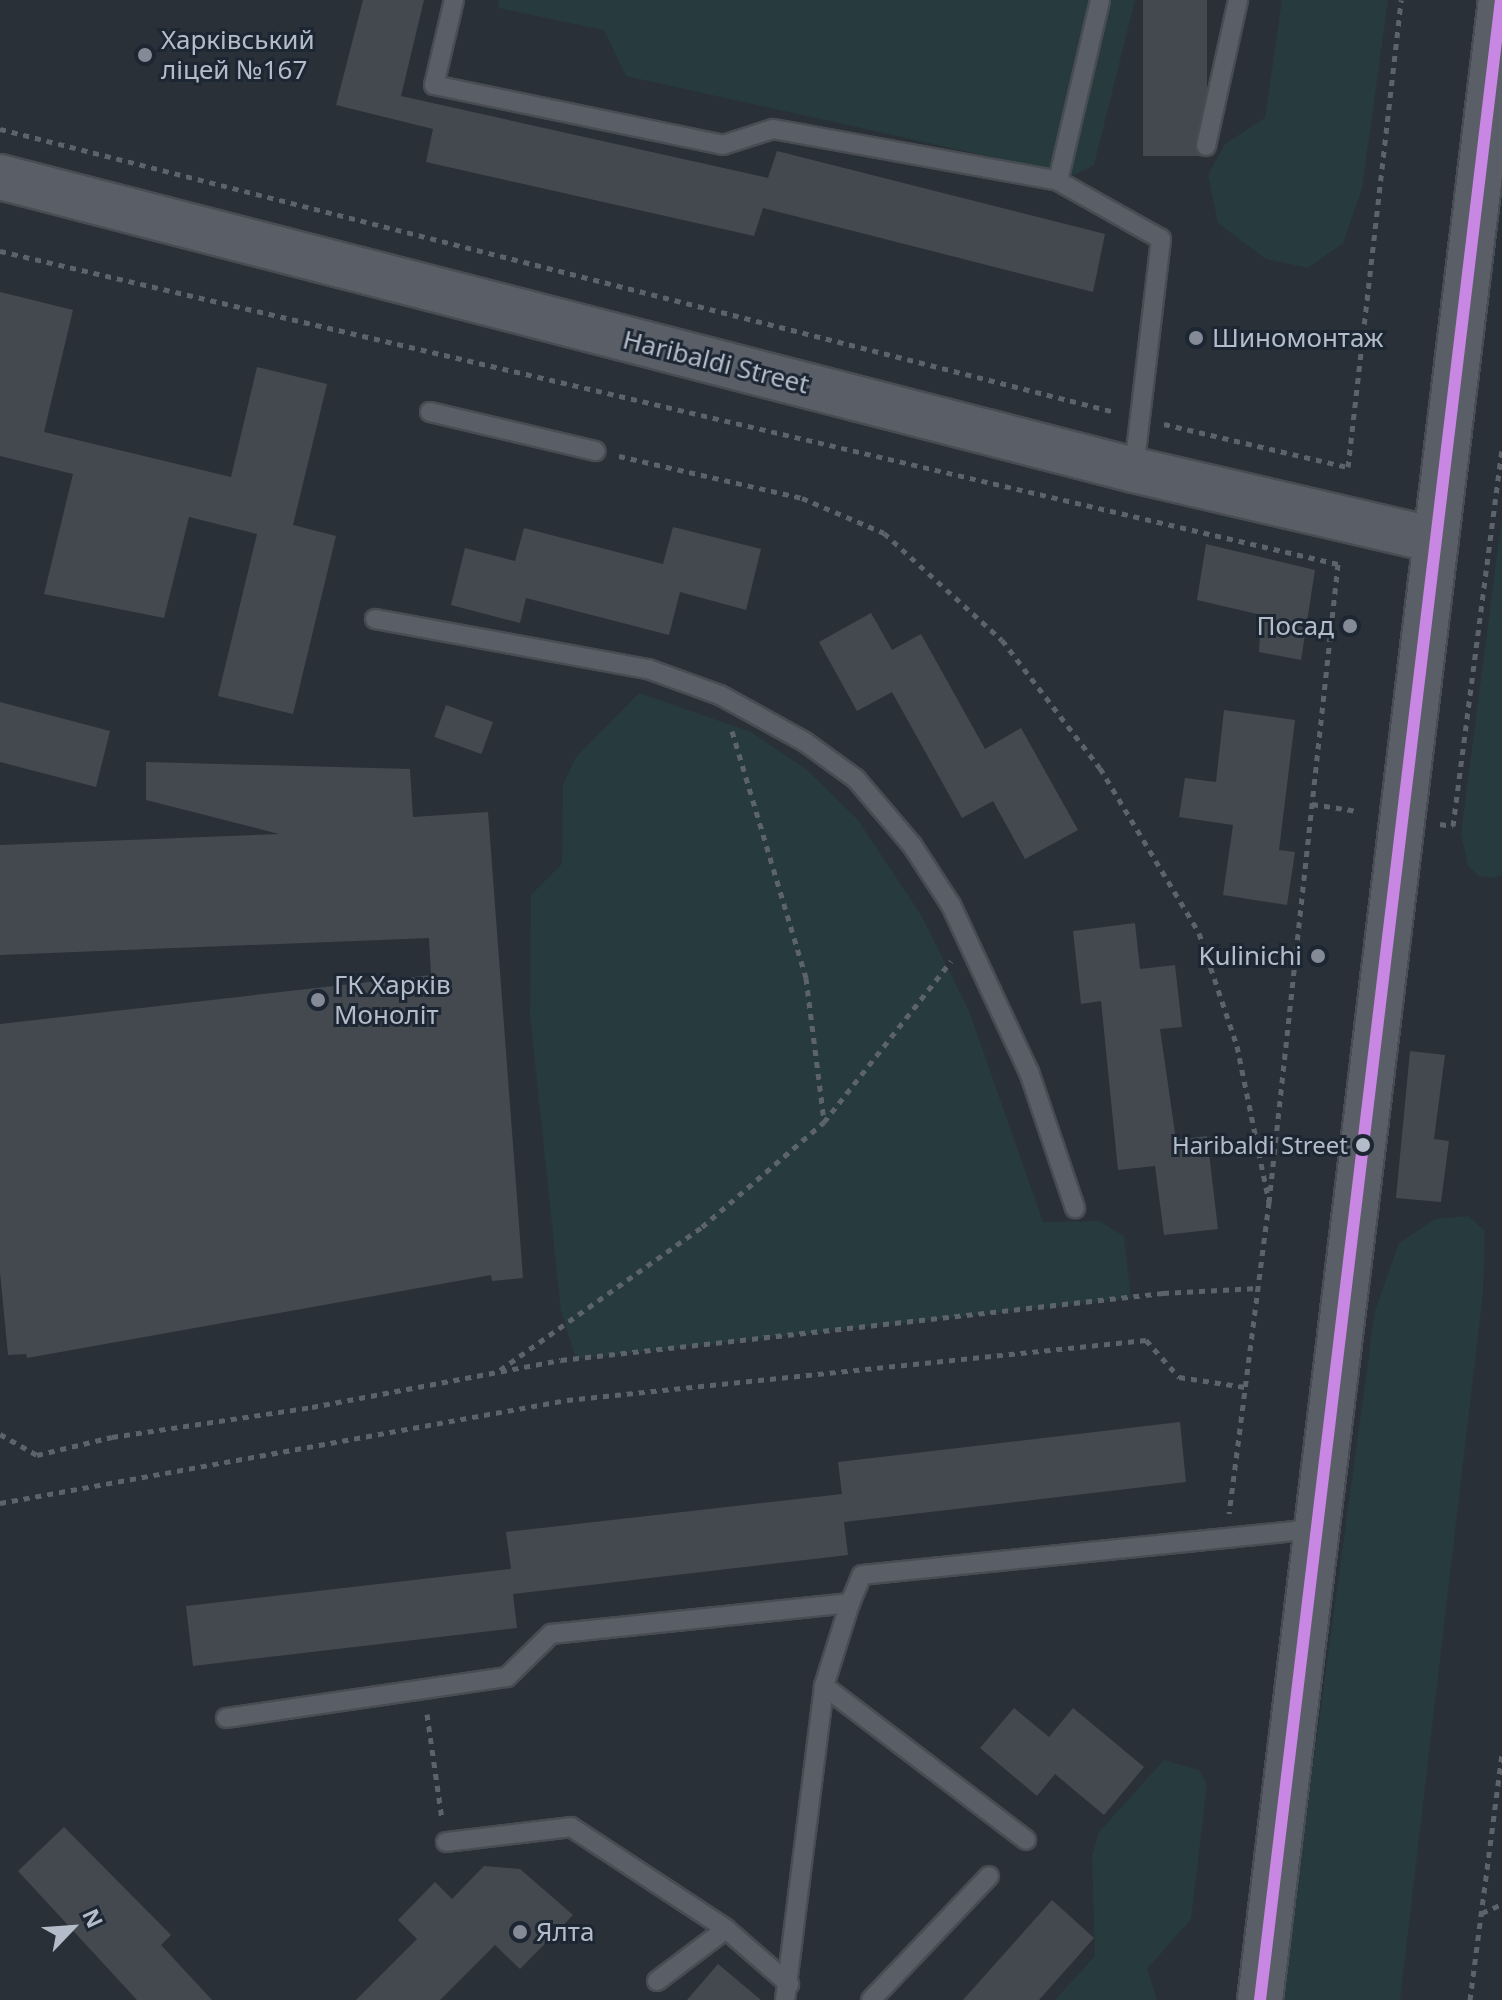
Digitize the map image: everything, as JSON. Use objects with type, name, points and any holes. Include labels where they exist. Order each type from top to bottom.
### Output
[{"type":"street","points":[[1260,2000],[1501,0]]},
{"type":"street","name":"Haribaldi Street","points":[[0,177],[1134,470],[1435,540]]},
{"type":"lane","points":[[454,0],[434,85],[723,145],[773,129],[1058,181],[1161,239],[1134,470]]},
{"type":"lane","points":[[1058,181],[1100,0]]},
{"type":"lane","points":[[1206,146],[1238,0]]},
{"type":"lane","points":[[430,412],[595,451]]},
{"type":"lane","points":[[375,619],[648,669],[720,695],[805,742],[856,779],[912,845],[968,940],[1029,1072],[1075,1208]]},
{"type":"lane","points":[[787,1992],[824,1686],[862,1575],[1316,1529]]},
{"type":"lane","points":[[226,1718],[507,1677],[551,1634],[850,1603]]},
{"type":"lane","points":[[824,1686],[1026,1840]]},
{"type":"lane","points":[[446,1842],[571,1827],[726,1929],[787,1992]]},
{"type":"lane","points":[[871,2000],[989,1876]]},
{"type":"lane","points":[[657,1981],[726,1929]]},
{"type":"path","points":[[0,129],[1142,419],[1348,467],[1401,0]]},
{"type":"path","points":[[0,251],[1338,564],[1269,1202],[1226,1538]]},
{"type":"path","points":[[1453,826],[1502,448]]},
{"type":"path","points":[[595,451],[802,498],[884,533],[1002,640],[1100,768],[1199,933],[1237,1046],[1269,1202]]},
{"type":"path","points":[[720,695],[806,978],[824,1122]]},
{"type":"path","points":[[1312,804],[1357,811]]},
{"type":"path","points":[[496,1373],[702,1227],[824,1122],[968,940]]},
{"type":"path","points":[[0,1434],[37,1455],[112,1437],[561,1360],[1163,1293],[1258,1288]]},
{"type":"path","points":[[0,1503],[567,1400],[1146,1340],[1179,1377],[1245,1387]]},
{"type":"path","points":[[423,1689],[446,1842]]},
{"type":"path","points":[[1470,2000],[1502,1753]]},
{"type":"path","points":[[1481,1914],[1502,1904]]},
{"type":"green space","points":[[498,0],[1135,0],[1094,165],[1074,175],[626,76],[604,30],[499,8]]},
{"type":"green space","points":[[1282,0],[1388,0],[1362,188],[1343,243],[1308,268],[1266,259],[1218,223],[1208,175],[1225,144],[1265,118]]},
{"type":"green space","points":[[1502,517],[1502,875],[1493,878],[1479,876],[1468,866],[1461,834]]},
{"type":"green space","points":[[639,693],[751,732],[807,770],[858,820],[921,915],[969,1011],[1043,1222],[1099,1221],[1124,1236],[1131,1298],[576,1359],[561,1311],[530,1014],[531,895],[562,864],[563,785],[576,757]]},
{"type":"green space","points":[[1468,1216],[1485,1231],[1483,1292],[1400,2000],[1281,2000],[1375,1311],[1399,1243],[1435,1219]]},
{"type":"green space","points":[[1164,1760],[1199,1770],[1207,1784],[1191,1919],[1147,1969],[1157,2000],[1055,2000],[1095,1956],[1092,1856],[1099,1832]]},
{"type":"building","points":[[363,0],[424,0],[401,96],[768,178],[777,151],[1105,234],[1093,292],[763,208],[754,236],[426,162],[433,129],[336,105]]},
{"type":"building","points":[[1143,0],[1207,0],[1207,156],[1143,156]]},
{"type":"building","points":[[0,292],[73,310],[44,432],[231,477],[257,367],[327,384],[293,525],[336,536],[293,714],[218,696],[257,534],[189,517],[164,618],[44,594],[73,474],[0,456]]},
{"type":"building","points":[[673,527],[761,549],[746,610],[680,592],[669,635],[526,598],[520,623],[451,605],[465,548],[515,561],[524,528],[663,564]]},
{"type":"building","points":[[1206,544],[1315,570],[1301,660],[1259,652],[1261,615],[1197,600]]},
{"type":"building","points":[[871,613],[892,650],[921,634],[985,749],[1021,728],[1078,830],[1025,859],[993,801],[962,818],[892,692],[857,711],[819,642]]},
{"type":"building","points":[[0,702],[110,731],[96,787],[0,762]]},
{"type":"building","points":[[446,705],[493,722],[481,754],[434,737]]},
{"type":"building","points":[[1224,710],[1295,720],[1279,850],[1295,852],[1287,905],[1223,895],[1233,825],[1179,817],[1185,778],[1216,782]]},
{"type":"building","points":[[146,762],[410,769],[413,817],[488,812],[523,1278],[492,1281],[491,1275],[27,1358],[26,1354],[8,1355],[0,1272],[0,1024],[431,975],[429,938],[0,955],[0,845],[279,834],[146,800]]},
{"type":"building","points":[[1135,923],[1140,969],[1175,965],[1182,1027],[1160,1029],[1176,1140],[1207,1136],[1218,1229],[1164,1235],[1155,1166],[1118,1170],[1101,1001],[1081,1004],[1073,931]]},
{"type":"building","points":[[1410,1051],[1445,1055],[1434,1139],[1449,1141],[1441,1202],[1396,1198]]},
{"type":"building","points":[[1180,1422],[1186,1482],[844,1522],[848,1555],[513,1594],[517,1628],[193,1666],[186,1606],[511,1569],[506,1532],[842,1494],[838,1462]]},
{"type":"building","points":[[1014,1708],[1049,1737],[1073,1708],[1144,1767],[1104,1815],[1055,1774],[1037,1796],[980,1748]]},
{"type":"building","points":[[64,1827],[171,1935],[161,1945],[212,2000],[137,2000],[18,1871]]},
{"type":"building","name":"Ялта","points":[[484,1866],[520,1869],[573,1915],[520,1969],[495,1945],[440,2000],[356,2000],[417,1939],[398,1920],[435,1882],[452,1899]]},
{"type":"building","points":[[1052,1900],[1094,1938],[1039,2000],[963,2000]]},
{"type":"building","points":[[718,1964],[761,2000],[687,2000]]},
{"type":"transit line","points":[[1260,2000],[1501,0]]},
{"type":"place","name":"Харківський ліцей №167","points":[[145,55]]},
{"type":"place","name":"Шиномонтаж","points":[[1196,338]]},
{"type":"place","name":"Посад","points":[[1350,626]]},
{"type":"place","name":"Kulinichi","points":[[1318,956]]},
{"type":"place","name":"ГК Харків Моноліт","points":[[318,1000]]},
{"type":"place","name":"Haribaldi Street","points":[[1363,1145]]},
{"type":"place","name":"Ялта","points":[[520,1932]]}]
